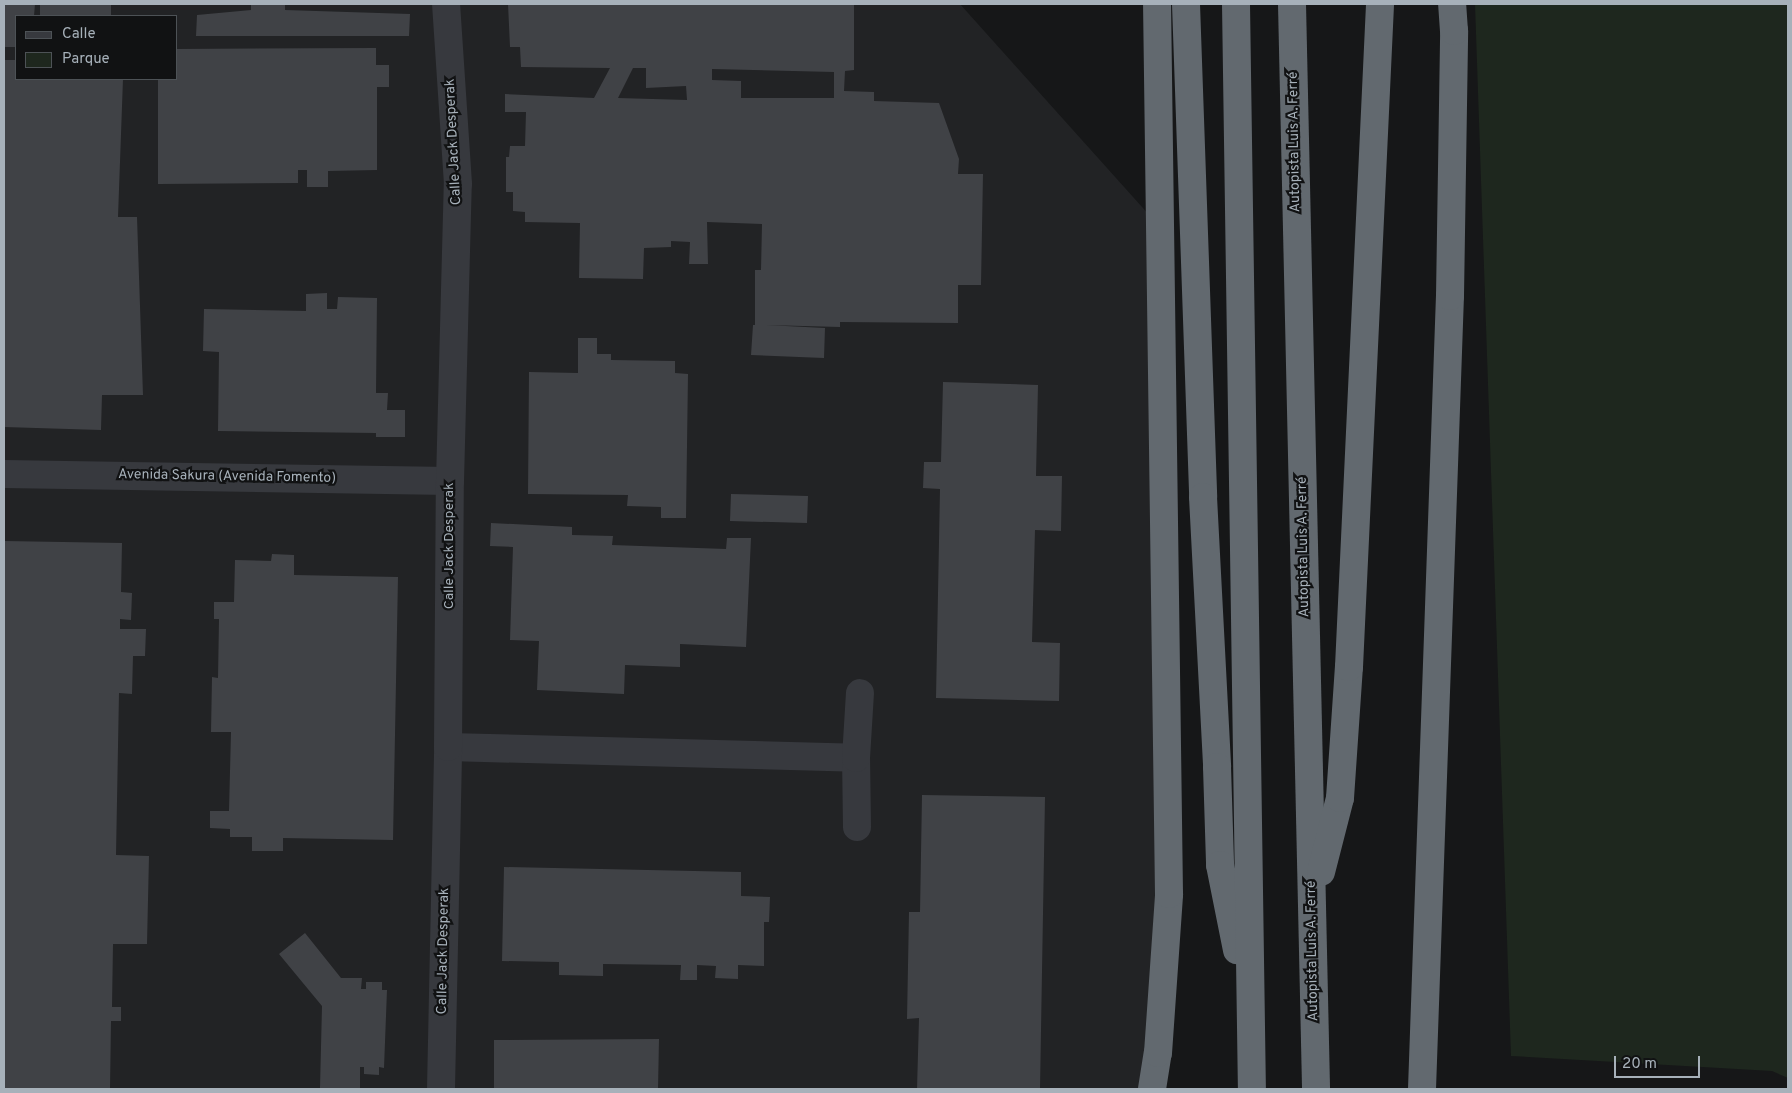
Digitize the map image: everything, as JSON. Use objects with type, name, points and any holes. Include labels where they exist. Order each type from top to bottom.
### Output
[{"type":"highway","points":[[1152,1089],[1158,1053],[1169,894],[1157,4]]},
{"type":"highway","points":[[1186,4],[1203,497],[1217,767],[1220,865],[1250,1015]]},
{"type":"highway","points":[[1236,4],[1252,1089]]},
{"type":"highway","name":"Autopista Luis A. Ferré","points":[[1292,4],[1296,265],[1316,1089]]},
{"type":"highway","points":[[1313,905],[1340,798],[1349,658],[1380,4]]},
{"type":"highway","points":[[1422,1089],[1450,306],[1454,31],[1452,4]]},
{"type":"street","name":"Calle Jack Desperak","points":[[441,1089],[448,747],[450,480],[458,184],[446,4]]},
{"type":"street","name":"Avenida Sakura (Avenida Fomento)","points":[[4,474],[450,480]]},
{"type":"street","points":[[857,827],[856,758],[860,692]]},
{"type":"street","points":[[448,747],[856,758]]},
{"type":"shaded area","points":[[4,4],[960,4],[1160,227],[1155,1089],[4,1089]]},
{"type":"green space","points":[[1475,4],[1788,4],[1788,1078],[1772,1071],[1511,1056]]},
{"type":"building","points":[[4,4],[35,4],[34,15],[15,15],[15,47],[4,47]]},
{"type":"building","points":[[40,4],[111,4],[111,15],[40,15]]},
{"type":"building","points":[[251,4],[285,4],[285,10],[410,14],[409,36],[196,36],[197,15],[251,10]]},
{"type":"building","points":[[508,4],[854,4],[854,70],[845,71],[844,91],[874,92],[874,101],[939,103],[959,159],[958,174],[983,174],[981,285],[958,285],[958,323],[840,322],[840,327],[766,325],[825,328],[824,358],[751,355],[753,325],[755,325],[755,270],[761,270],[762,224],[707,222],[708,264],[689,264],[690,242],[671,241],[671,247],[644,248],[643,279],[579,278],[580,223],[525,222],[525,212],[513,211],[513,192],[506,192],[506,157],[509,157],[510,146],[525,146],[526,112],[505,112],[505,94],[594,98],[610,68],[521,67],[520,47],[510,47]],"holes":[[[633,68],[646,68],[646,88],[686,86],[687,100],[618,98]],[[712,69],[834,72],[834,98],[741,98],[741,81],[712,80]]]},
{"type":"building","points":[[376,48],[376,65],[389,65],[389,87],[377,87],[377,170],[328,171],[328,187],[307,187],[307,170],[298,170],[298,183],[158,184],[158,80],[178,80],[178,49]]},
{"type":"building","points":[[4,60],[15,60],[15,80],[123,80],[118,217],[137,217],[143,395],[102,395],[101,430],[4,427]]},
{"type":"building","points":[[327,293],[327,309],[337,309],[338,297],[377,298],[376,393],[388,393],[387,410],[405,410],[405,437],[376,437],[376,433],[218,431],[219,352],[203,351],[204,309],[306,311],[306,294]]},
{"type":"building","points":[[578,338],[597,338],[597,354],[611,354],[611,360],[675,361],[675,373],[688,374],[686,518],[661,518],[661,507],[627,506],[628,495],[528,494],[529,372],[578,373]]},
{"type":"building","points":[[943,382],[1038,385],[1036,476],[1062,476],[1061,531],[1035,530],[1032,642],[1060,643],[1059,701],[936,698],[940,489],[923,488],[924,462],[941,462]]},
{"type":"building","points":[[731,494],[808,496],[807,523],[730,521]]},
{"type":"building","points":[[491,523],[572,527],[572,535],[613,536],[612,545],[726,549],[727,538],[751,538],[746,647],[680,644],[680,667],[625,665],[624,694],[537,690],[539,641],[510,640],[513,547],[490,546]]},
{"type":"building","points":[[4,541],[122,543],[121,592],[132,593],[131,620],[120,619],[120,629],[146,629],[145,656],[133,656],[132,694],[119,693],[116,855],[149,856],[147,944],[113,944],[112,1007],[121,1007],[121,1021],[111,1021],[110,1089],[4,1089]]},
{"type":"building","points":[[272,554],[294,555],[294,575],[398,577],[393,840],[283,838],[283,851],[252,851],[252,837],[230,837],[230,829],[210,828],[210,811],[229,811],[231,732],[211,732],[212,677],[218,678],[219,619],[214,619],[214,602],[234,602],[235,560],[271,561]]},
{"type":"building","points":[[922,795],[1045,797],[1040,1089],[917,1089],[919,1018],[907,1019],[909,912],[920,912]]},
{"type":"building","points":[[504,867],[741,872],[741,896],[770,897],[769,922],[764,922],[764,966],[738,965],[738,979],[715,978],[716,966],[697,965],[697,980],[680,980],[681,965],[603,964],[603,976],[559,975],[559,962],[502,961]]},
{"type":"building","points":[[305,933],[341,978],[362,978],[361,989],[366,989],[366,982],[382,982],[382,990],[387,990],[384,1068],[379,1067],[379,1075],[364,1074],[364,1067],[360,1067],[360,1088],[320,1088],[322,1006],[279,954]]},
{"type":"building","points":[[659,1039],[658,1089],[494,1089],[494,1040]]}]
